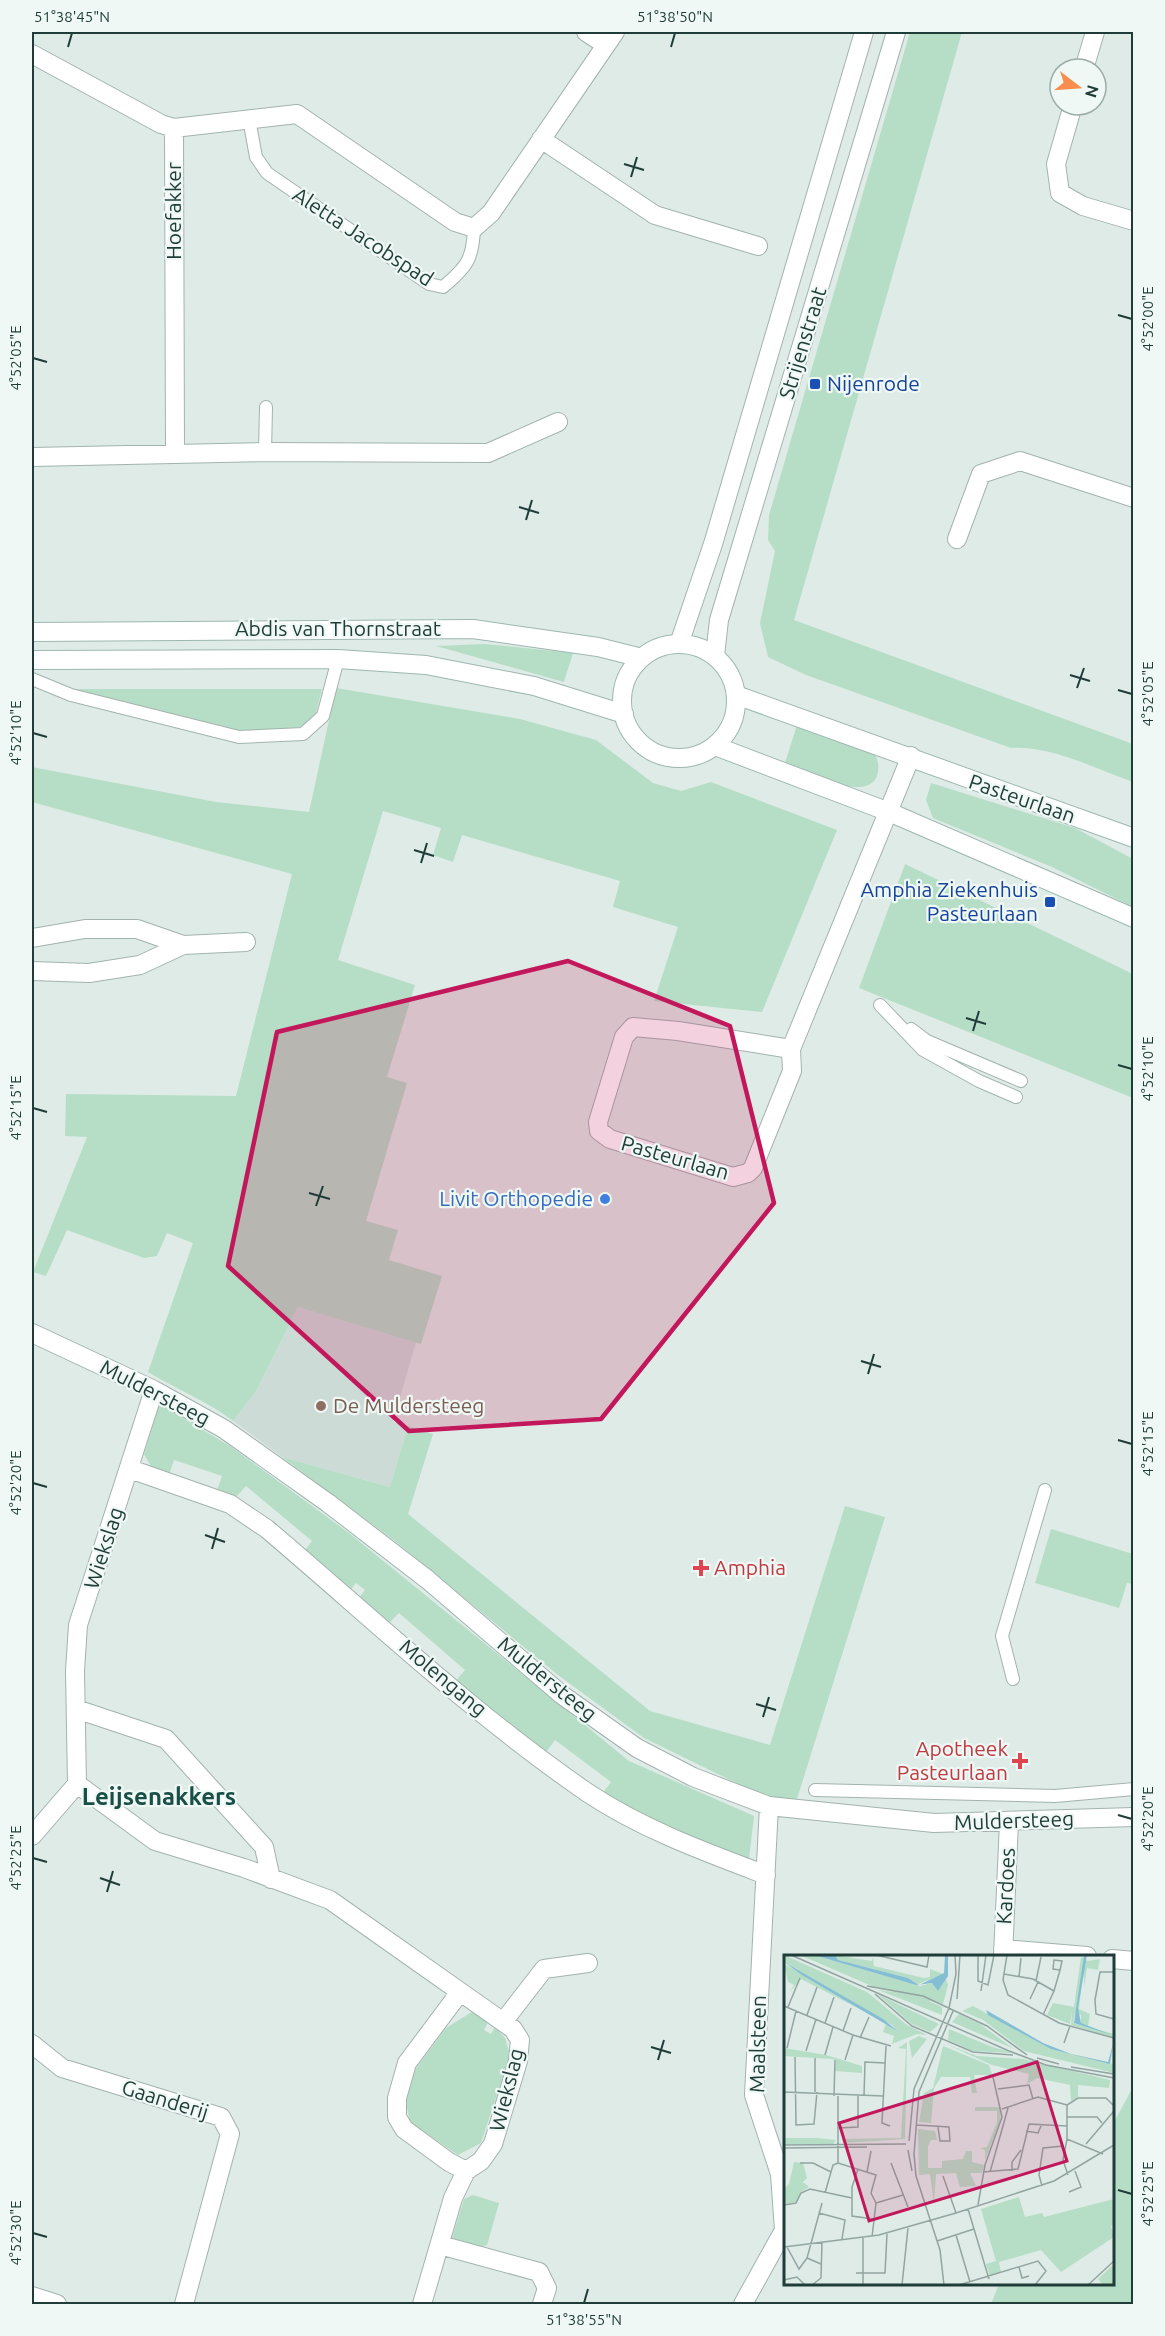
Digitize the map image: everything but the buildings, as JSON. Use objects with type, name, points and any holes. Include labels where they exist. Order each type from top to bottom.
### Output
[{"type":"street","points":[[32,54],[161,124],[174,128],[297,114],[455,222],[474,228],[491,213],[611,38],[586,32]]},
{"type":"street","name":"Strijenstraat","points":[[680,644],[717,532],[864,32]]},
{"type":"street","name":"Strijenstraat","points":[[714,656],[719,620],[896,32]]},
{"type":"street","points":[[1088,57],[1095,32]]},
{"type":"street","points":[[1070,117],[1056,164],[1060,193],[1083,206],[1134,221]]},
{"type":"street","name":"Hoefakker","points":[[174,128],[175,454]]},
{"type":"street","points":[[541,140],[655,215],[758,246]]},
{"type":"street","points":[[32,457],[265,452],[488,453],[558,422]]},
{"type":"street","points":[[957,539],[981,474],[1020,461],[1134,498]]},
{"type":"street","name":"Abdis van Thornstraat","points":[[32,632],[473,629],[642,657]]},
{"type":"street","points":[[680,644],[704,649],[714,656],[729,674],[736,695],[735,714],[728,732],[715,746],[698,755],[680,758],[661,755],[644,746],[631,732],[624,714],[623,693],[629,674],[642,657],[666,645],[680,644]]},
{"type":"street","name":"Abdis van Thornstraat","points":[[32,660],[338,659],[426,665],[513,682],[585,700],[624,714]]},
{"type":"street","name":"Pasteurlaan","points":[[736,695],[911,756],[958,777],[1134,838]]},
{"type":"street","points":[[715,746],[889,812],[1134,918]]},
{"type":"street","name":"Pasteurlaan","points":[[791,1049],[678,1030],[633,1027],[624,1037],[597,1122],[599,1131],[610,1139],[733,1177],[741,1176],[753,1168],[792,1071],[791,1049],[911,756]]},
{"type":"street","points":[[32,938],[85,929],[137,929],[183,945],[246,942]]},
{"type":"street","points":[[32,971],[89,973],[140,965],[183,945]]},
{"type":"street","name":"Muldersteeg","points":[[32,1333],[154,1390],[224,1429],[328,1503],[428,1580],[562,1695],[638,1748],[693,1776],[769,1806],[934,1823],[1134,1817]]},
{"type":"street","name":"Wiekslag","points":[[154,1390],[78,1625],[75,1709],[77,1784],[155,1841],[330,1900],[513,2029],[520,2040],[518,2061],[493,2144],[481,2161],[466,2171],[453,2198],[422,2304]]},
{"type":"street","name":"Molengang","points":[[130,1469],[230,1504],[267,1529],[486,1714],[589,1793],[666,1836],[766,1875]]},
{"type":"street","points":[[75,1709],[166,1739],[264,1847],[271,1879]]},
{"type":"street","points":[[32,1836],[77,1784]]},
{"type":"street","name":"Maalsteen","points":[[743,2304],[784,2230],[783,2174],[754,2095],[769,1806]]},
{"type":"street","name":"Kardoes","points":[[1009,1822],[1003,1953],[1059,1955]]},
{"type":"street","points":[[1114,1959],[1134,1961]]},
{"type":"street","points":[[503,2022],[544,1969],[588,1963]]},
{"type":"street","points":[[460,1992],[407,2063],[398,2098],[397,2117],[404,2129],[449,2162],[466,2171]]},
{"type":"street","name":"Gaanderij","points":[[32,2043],[62,2068],[221,2117],[230,2134],[184,2304]]},
{"type":"street","points":[[440,2245],[539,2272],[547,2288],[542,2304]]},
{"type":"street","points":[[32,2296],[57,2304]]},
{"type":"lane","name":"Aletta Jacobspad","points":[[249,119],[256,157],[267,173],[429,284],[443,287],[463,270],[473,251],[474,228]]},
{"type":"lane","points":[[265,452],[266,408]]},
{"type":"lane","name":"Abdis van Thornstraat","points":[[32,679],[71,695],[239,737],[303,734],[323,716],[338,659]]},
{"type":"lane","points":[[1016,1097],[979,1081],[923,1050],[880,1005],[927,1041],[1021,1081]]},
{"type":"lane","points":[[1013,1678],[1002,1636],[1045,1490]]},
{"type":"lane","points":[[815,1790],[1033,1796],[1134,1789]]},
{"type":"highlighted area","points":[[568,961],[730,1026],[774,1203],[601,1419],[409,1431],[228,1266],[277,1032]]},
{"type":"shaded area","name":"De Muldersteeg","points":[[298,1307],[416,1342],[393,1422],[408,1426],[390,1487],[282,1457],[233,1421],[256,1391]]},
{"type":"green space","points":[[910,32],[962,32],[794,620],[1133,744],[1133,782],[1057,754],[1042,750],[1011,748],[806,675],[768,657],[760,623],[775,551],[768,540],[769,515]]},
{"type":"green space","points":[[485,644],[573,653],[564,682],[436,646]]},
{"type":"green space","points":[[336,688],[520,719],[596,740],[653,783],[681,791],[711,782],[837,830],[762,1012],[654,1001],[678,927],[613,907],[620,881],[462,835],[453,862],[433,855],[441,828],[383,811],[338,960],[415,985],[387,1077],[407,1083],[366,1221],[398,1230],[389,1260],[442,1276],[421,1344],[298,1307],[256,1391],[233,1421],[213,1407],[148,1372],[193,1243],[167,1233],[157,1256],[144,1258],[67,1230],[46,1276],[33,1272],[87,1137],[65,1136],[66,1094],[236,1096],[292,874],[32,802],[32,767],[216,802],[309,812]]},
{"type":"green space","points":[[75,689],[322,689],[316,713],[302,727],[240,732],[76,692]]},
{"type":"green space","points":[[798,722],[849,739],[872,750],[877,759],[878,769],[877,776],[871,784],[861,787],[834,783],[785,763]]},
{"type":"green space","points":[[931,783],[1075,828],[1133,859],[1133,907],[1052,867],[933,818],[926,800]]},
{"type":"green space","points":[[905,864],[1133,974],[1133,1098],[859,988]]},
{"type":"green space","points":[[159,1404],[230,1446],[349,1533],[629,1761],[754,1816],[749,1859],[722,1853],[602,1794],[611,1782],[555,1740],[546,1752],[455,1682],[465,1670],[399,1613],[388,1624],[358,1599],[365,1590],[356,1583],[349,1592],[303,1553],[312,1541],[246,1486],[236,1497],[217,1491],[222,1476],[174,1460],[169,1475],[153,1470],[144,1454]]},
{"type":"green space","points":[[408,1426],[433,1434],[408,1514],[650,1711],[770,1745],[845,1506],[885,1517],[797,1799],[765,1797],[644,1738],[558,1675],[396,1542],[282,1457],[390,1487]]},
{"type":"green space","points":[[1051,1529],[1133,1554],[1133,1584],[1127,1583],[1119,1608],[1035,1583]]},
{"type":"green space","points":[[475,2010],[488,2022],[484,2030],[491,2034],[495,2027],[505,2038],[510,2055],[481,2143],[458,2155],[410,2122],[406,2103],[414,2071],[446,2028]]},
{"type":"green space","points":[[1133,2087],[1133,2304],[991,2304],[999,2285],[1114,2285],[1114,2122]]},
{"type":"green space","points":[[473,2195],[499,2203],[487,2245],[480,2247],[452,2238],[464,2199]]},
{"type":"place","name":"Nijenrode","points":[[815,384]]},
{"type":"place","name":"Amphia Ziekenhuis Pasteurlaan","points":[[1050,902]]},
{"type":"place","name":"Livit Orthopedie","points":[[605,1199]]},
{"type":"place","name":"De Muldersteeg","points":[[321,1406]]},
{"type":"place","name":"Amphia","points":[[701,1568]]},
{"type":"place","name":"Apotheek Pasteurlaan","points":[[1020,1761]]},
{"type":"district","name":"Leijsenakkers","points":[[159,1797]]}]
